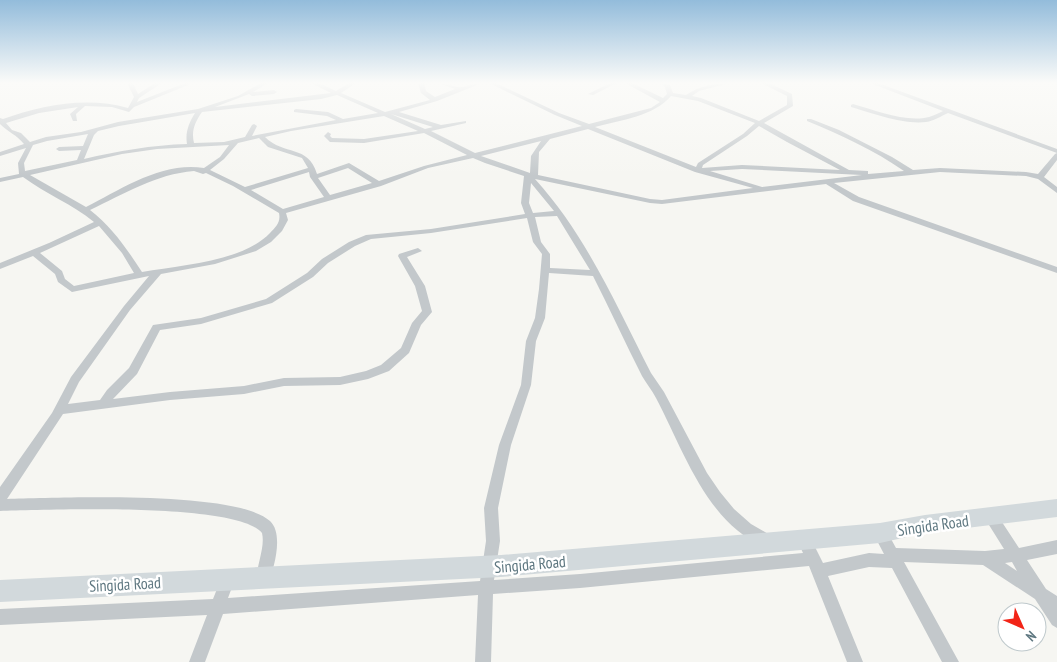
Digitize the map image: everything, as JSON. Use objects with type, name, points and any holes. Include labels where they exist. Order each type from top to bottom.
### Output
[{"type":"highway","name":"Singida Road","points":[[0,591],[228,579],[486,577],[773,543],[812,557],[880,533],[925,524],[1057,508]]},
{"type":"street","points":[[27,114],[1,121],[10,131],[19,134],[29,144]]},
{"type":"street","points":[[72,114],[75,120]]},
{"type":"street","points":[[116,125],[126,114]]},
{"type":"street","points":[[0,154],[52,138],[178,114]]},
{"type":"street","points":[[191,146],[188,135],[198,114]]},
{"type":"street","points":[[327,114],[340,119],[338,121]]},
{"type":"street","points":[[0,180],[80,160],[145,148],[234,142],[291,129],[382,114]]},
{"type":"street","points":[[389,114],[474,157],[531,176],[657,202],[878,175],[959,170],[1026,174],[1040,177],[1057,191]]},
{"type":"street","points":[[393,114],[407,116],[439,127]]},
{"type":"street","points":[[561,114],[698,170],[762,189]]},
{"type":"street","points":[[282,212],[378,184],[426,167],[466,157],[474,157],[636,114]]},
{"type":"street","points":[[738,114],[848,171],[857,178]]},
{"type":"street","points":[[698,170],[700,164],[745,135],[759,123],[776,114]]},
{"type":"street","points":[[885,114],[927,120],[941,114]]},
{"type":"street","points":[[956,114],[1057,151]]},
{"type":"street","points":[[808,120],[837,131],[890,158],[912,173]]},
{"type":"street","points":[[328,134],[327,136],[330,140],[366,141],[427,132],[439,127],[464,122]]},
{"type":"street","points":[[247,139],[254,126]]},
{"type":"street","points":[[80,160],[91,134],[95,131]]},
{"type":"street","points":[[260,136],[270,146],[304,157],[312,169],[314,177],[329,199]]},
{"type":"street","points":[[483,662],[486,577],[493,541],[492,508],[499,466],[526,385],[531,341],[540,318],[545,270],[546,254],[537,242],[531,215],[526,208],[524,198],[531,176],[533,156],[536,148],[550,137]]},
{"type":"street","points":[[205,171],[222,158],[234,142]]},
{"type":"street","points":[[29,144],[20,168],[23,174],[85,210],[100,222],[125,252],[140,275]]},
{"type":"street","points":[[525,144],[536,148]]},
{"type":"street","points":[[59,149],[85,148]]},
{"type":"street","points":[[1040,177],[1057,155]]},
{"type":"street","points":[[314,177],[350,165],[378,184]]},
{"type":"street","points":[[698,170],[742,167],[848,171],[878,175]]},
{"type":"street","points":[[243,190],[312,169]]},
{"type":"street","points":[[33,252],[59,273],[61,280],[72,289],[96,286],[140,275],[212,262],[244,253],[265,243],[278,232],[283,223],[284,216],[282,212],[205,171],[178,170],[162,174],[85,210]]},
{"type":"street","points":[[0,180],[3,175],[1,171]]},
{"type":"street","points":[[711,173],[723,189],[720,194]]},
{"type":"street","points":[[531,176],[547,194],[579,240],[677,432],[716,498],[740,524],[773,543]]},
{"type":"street","points":[[828,182],[856,200],[1057,270]]},
{"type":"street","points":[[104,404],[111,393],[133,371],[157,327],[201,321],[269,302],[310,275],[325,261],[352,244],[369,237],[431,231],[531,215],[561,213]]},
{"type":"street","points":[[0,266],[100,222]]},
{"type":"street","points":[[58,410],[170,396],[228,392],[284,382],[340,381],[385,368],[406,350],[417,323],[426,312],[420,286],[402,256],[418,251]]},
{"type":"street","points":[[545,270],[596,273]]},
{"type":"street","points":[[0,498],[58,410],[75,380],[127,308],[158,272]]},
{"type":"street","points":[[0,505],[164,505],[245,514],[260,520],[268,528],[270,541],[264,578]]},
{"type":"street","points":[[991,517],[1057,620]]},
{"type":"street","points":[[880,533],[951,662]]},
{"type":"street","points":[[0,617],[170,610],[486,577],[580,582],[812,557],[869,560],[894,558],[985,558],[1016,555],[1057,547]]},
{"type":"street","points":[[812,557],[856,662]]},
{"type":"street","points":[[985,558],[1057,605]]},
{"type":"street","points":[[197,662],[228,579]]}]
